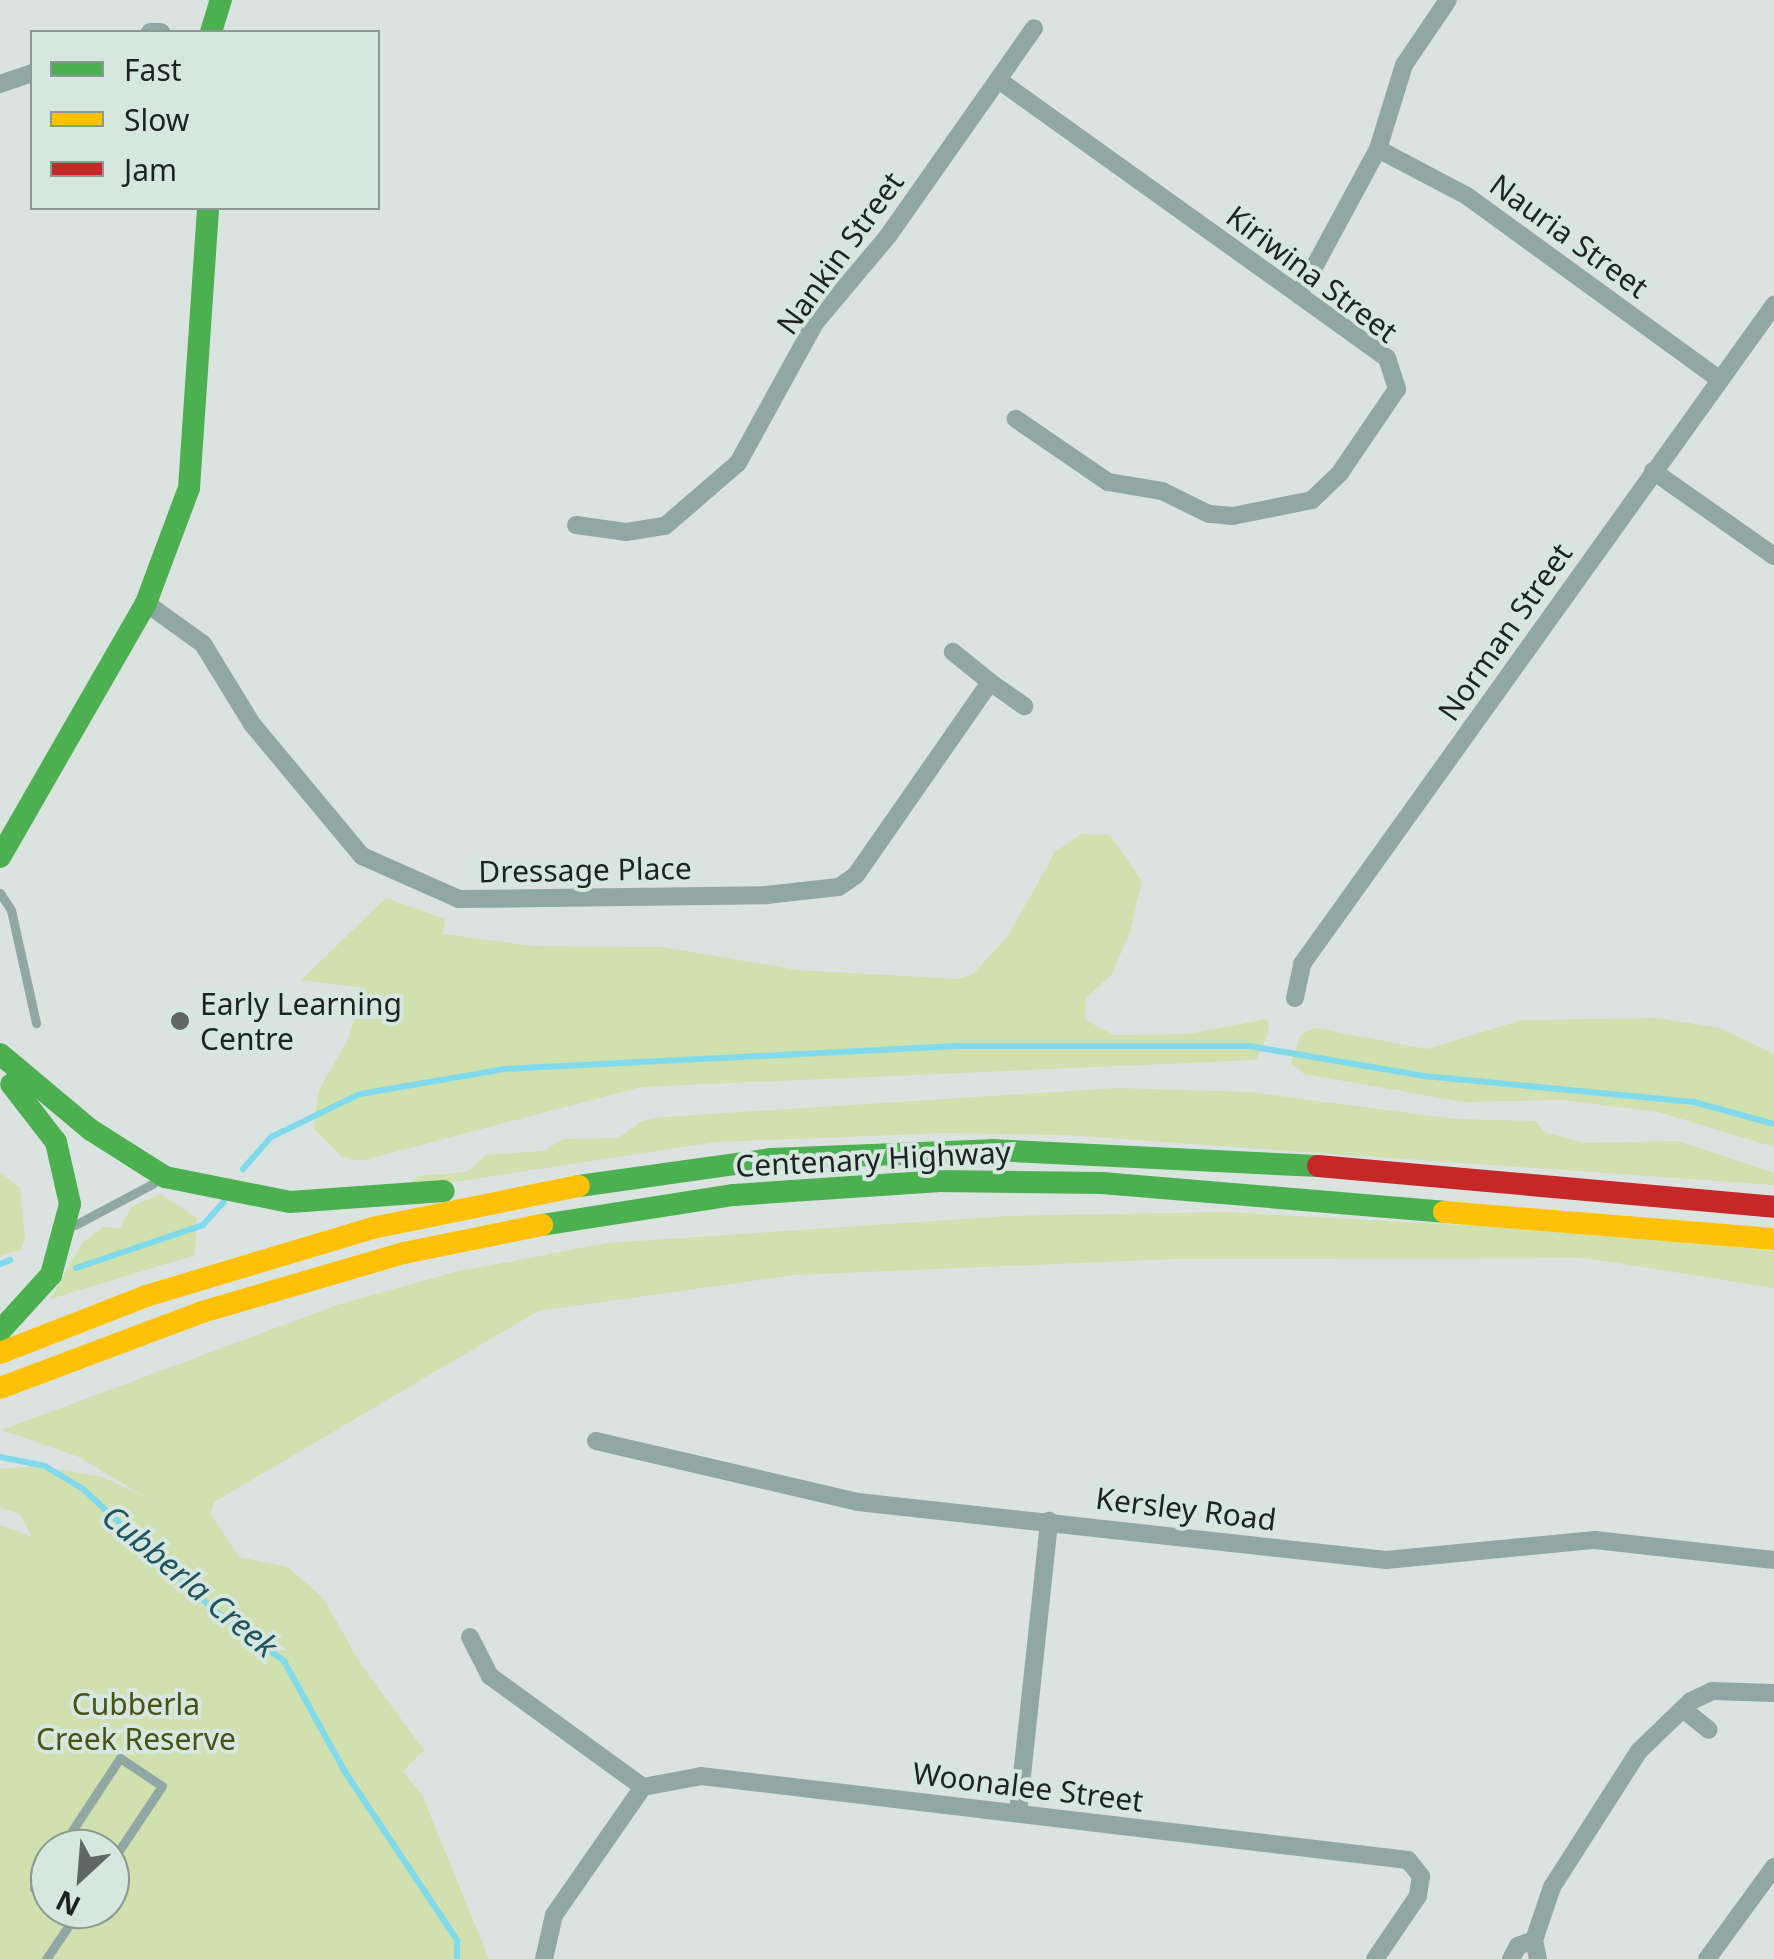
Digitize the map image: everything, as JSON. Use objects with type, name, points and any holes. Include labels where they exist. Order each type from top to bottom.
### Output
[{"type":"main road","points":[[212,30],[221,0]]},
{"type":"main road","points":[[1,852],[146,602],[189,488],[208,210]]},
{"type":"main road","points":[[0,1045],[91,1130],[166,1176],[290,1202],[463,1188],[511,1196]]},
{"type":"main road","points":[[0,1054],[27,1072]]},
{"type":"main road","points":[[0,1077],[34,1107],[56,1142],[69,1180],[68,1228],[42,1289],[0,1331]]},
{"type":"main road","name":"Centenary Highway","points":[[0,1353],[246,1263],[511,1196],[770,1159],[990,1150],[1208,1156],[1774,1207]]},
{"type":"main road","name":"Centenary Highway","points":[[0,1388],[202,1312],[404,1253],[613,1211],[811,1189],[937,1180],[1102,1183],[1774,1238]]},
{"type":"street","points":[[1298,295],[1378,149],[1404,65],[1444,6],[1422,0]]},
{"type":"street","name":"Nankin Street","points":[[576,525],[626,532],[666,526],[738,463],[815,323],[1000,82],[1034,28]]},
{"type":"street","points":[[0,84],[30,74]]},
{"type":"street","name":"Kiriwina Street","points":[[1000,82],[1387,358],[1396,390],[1340,473],[1312,500],[1286,510],[1209,514],[1162,491],[1108,482],[1016,419]]},
{"type":"street","name":"Nauria Street","points":[[1378,149],[1467,196],[1720,380]]},
{"type":"street","name":"Norman Street","points":[[1295,998],[1302,964],[1774,305]]},
{"type":"street","points":[[1654,471],[1774,556]]},
{"type":"street","name":"Dressage Place","points":[[146,602],[185,625],[204,644],[252,724],[362,856],[459,899],[766,895],[839,887],[856,875],[990,682]]},
{"type":"street","points":[[953,652],[1024,706]]},
{"type":"street","name":"Kersley Road","points":[[596,1441],[858,1502],[1386,1560],[1595,1540],[1774,1560]]},
{"type":"street","points":[[1018,1813],[1049,1521]]},
{"type":"street","points":[[470,1637],[490,1676],[643,1788],[554,1914],[544,1959]]},
{"type":"street","points":[[1511,1959],[1518,1946],[1536,1950],[1552,1887],[1639,1751],[1683,1709],[1712,1691],[1774,1693]]},
{"type":"street","points":[[1683,1709],[1709,1730]]},
{"type":"street","name":"Woonalee Street","points":[[643,1788],[701,1776],[1408,1860],[1421,1876],[1418,1896],[1375,1959]]},
{"type":"street","points":[[1707,1959],[1774,1867]]},
{"type":"lane","points":[[0,893],[11,910],[36,1023]]},
{"type":"lane","points":[[68,1228],[166,1176]]},
{"type":"lane","points":[[73,1829],[120,1758],[162,1786],[130,1834]]},
{"type":"lane","points":[[46,1959],[66,1929]]},
{"type":"green space","points":[[1081,834],[1110,835],[1142,881],[1130,932],[1112,974],[1086,998],[1085,1020],[1114,1035],[1188,1034],[1267,1019],[1269,1032],[1256,1060],[641,1087],[360,1161],[341,1156],[314,1129],[318,1092],[348,1039],[364,988],[301,980],[386,898],[445,919],[443,934],[532,946],[662,947],[797,970],[959,979],[973,974],[1008,936],[1055,852]]},
{"type":"green space","points":[[1658,1018],[1720,1028],[1774,1054],[1774,1147],[1658,1112],[1562,1100],[1464,1102],[1304,1074],[1291,1063],[1301,1034],[1315,1028],[1427,1049],[1522,1020]]},
{"type":"green space","points":[[1117,1088],[1250,1092],[1455,1119],[1535,1121],[1545,1132],[1585,1143],[1678,1141],[1774,1173],[1774,1185],[1065,1135],[944,1133],[716,1142],[402,1190],[418,1176],[467,1172],[486,1155],[544,1151],[563,1139],[618,1138],[642,1121],[664,1117]]},
{"type":"green space","points":[[0,1172],[20,1188],[25,1237],[21,1250],[0,1255]]},
{"type":"green space","points":[[161,1194],[197,1218],[195,1255],[50,1299],[82,1243],[103,1227],[120,1228],[132,1206]]},
{"type":"green space","name":"Cubberla Creek Reserve","points":[[1227,1212],[1619,1234],[1774,1251],[1774,1288],[1586,1258],[1173,1259],[795,1275],[538,1311],[214,1502],[211,1514],[239,1557],[288,1567],[323,1598],[362,1666],[424,1750],[403,1771],[422,1795],[489,1959],[0,1959],[0,1525],[32,1537],[19,1513],[0,1508],[0,1469],[36,1466],[103,1477],[148,1499],[79,1457],[2,1430],[340,1304],[455,1272],[607,1243],[1009,1216]]},
{"type":"waterway","points":[[243,1169],[271,1137],[360,1094],[504,1069],[957,1046],[1249,1046],[1424,1076],[1694,1102],[1774,1124]]},
{"type":"waterway","points":[[76,1268],[203,1225],[224,1202]]},
{"type":"waterway","points":[[0,1264],[10,1260]]},
{"type":"waterway","name":"Cubberla Creek","points":[[0,1457],[45,1466],[83,1489],[214,1610],[284,1661],[345,1772],[457,1940],[457,1959]]},
{"type":"traffic: fast","points":[[212,30],[221,0]]},
{"type":"traffic: fast","points":[[0,857],[146,603],[189,488],[208,210]]},
{"type":"traffic: fast","points":[[0,1054],[91,1130],[165,1177],[290,1202],[444,1191]]},
{"type":"traffic: fast","points":[[0,1331],[51,1275],[70,1204],[56,1142],[11,1084]]},
{"type":"traffic: fast","points":[[579,1186],[771,1159],[991,1150],[1318,1166]]},
{"type":"traffic: fast","points":[[542,1225],[734,1195],[937,1181],[1102,1183],[1444,1212]]},
{"type":"traffic: slow","points":[[0,1353],[146,1296],[372,1228],[579,1186]]},
{"type":"traffic: slow","points":[[1444,1212],[1774,1239]]},
{"type":"traffic: slow","points":[[0,1388],[202,1312],[404,1253],[542,1225]]},
{"type":"traffic: jam","points":[[1318,1166],[1774,1207]]},
{"type":"place","name":"Early Learning Centre","points":[[180,1021]]}]
